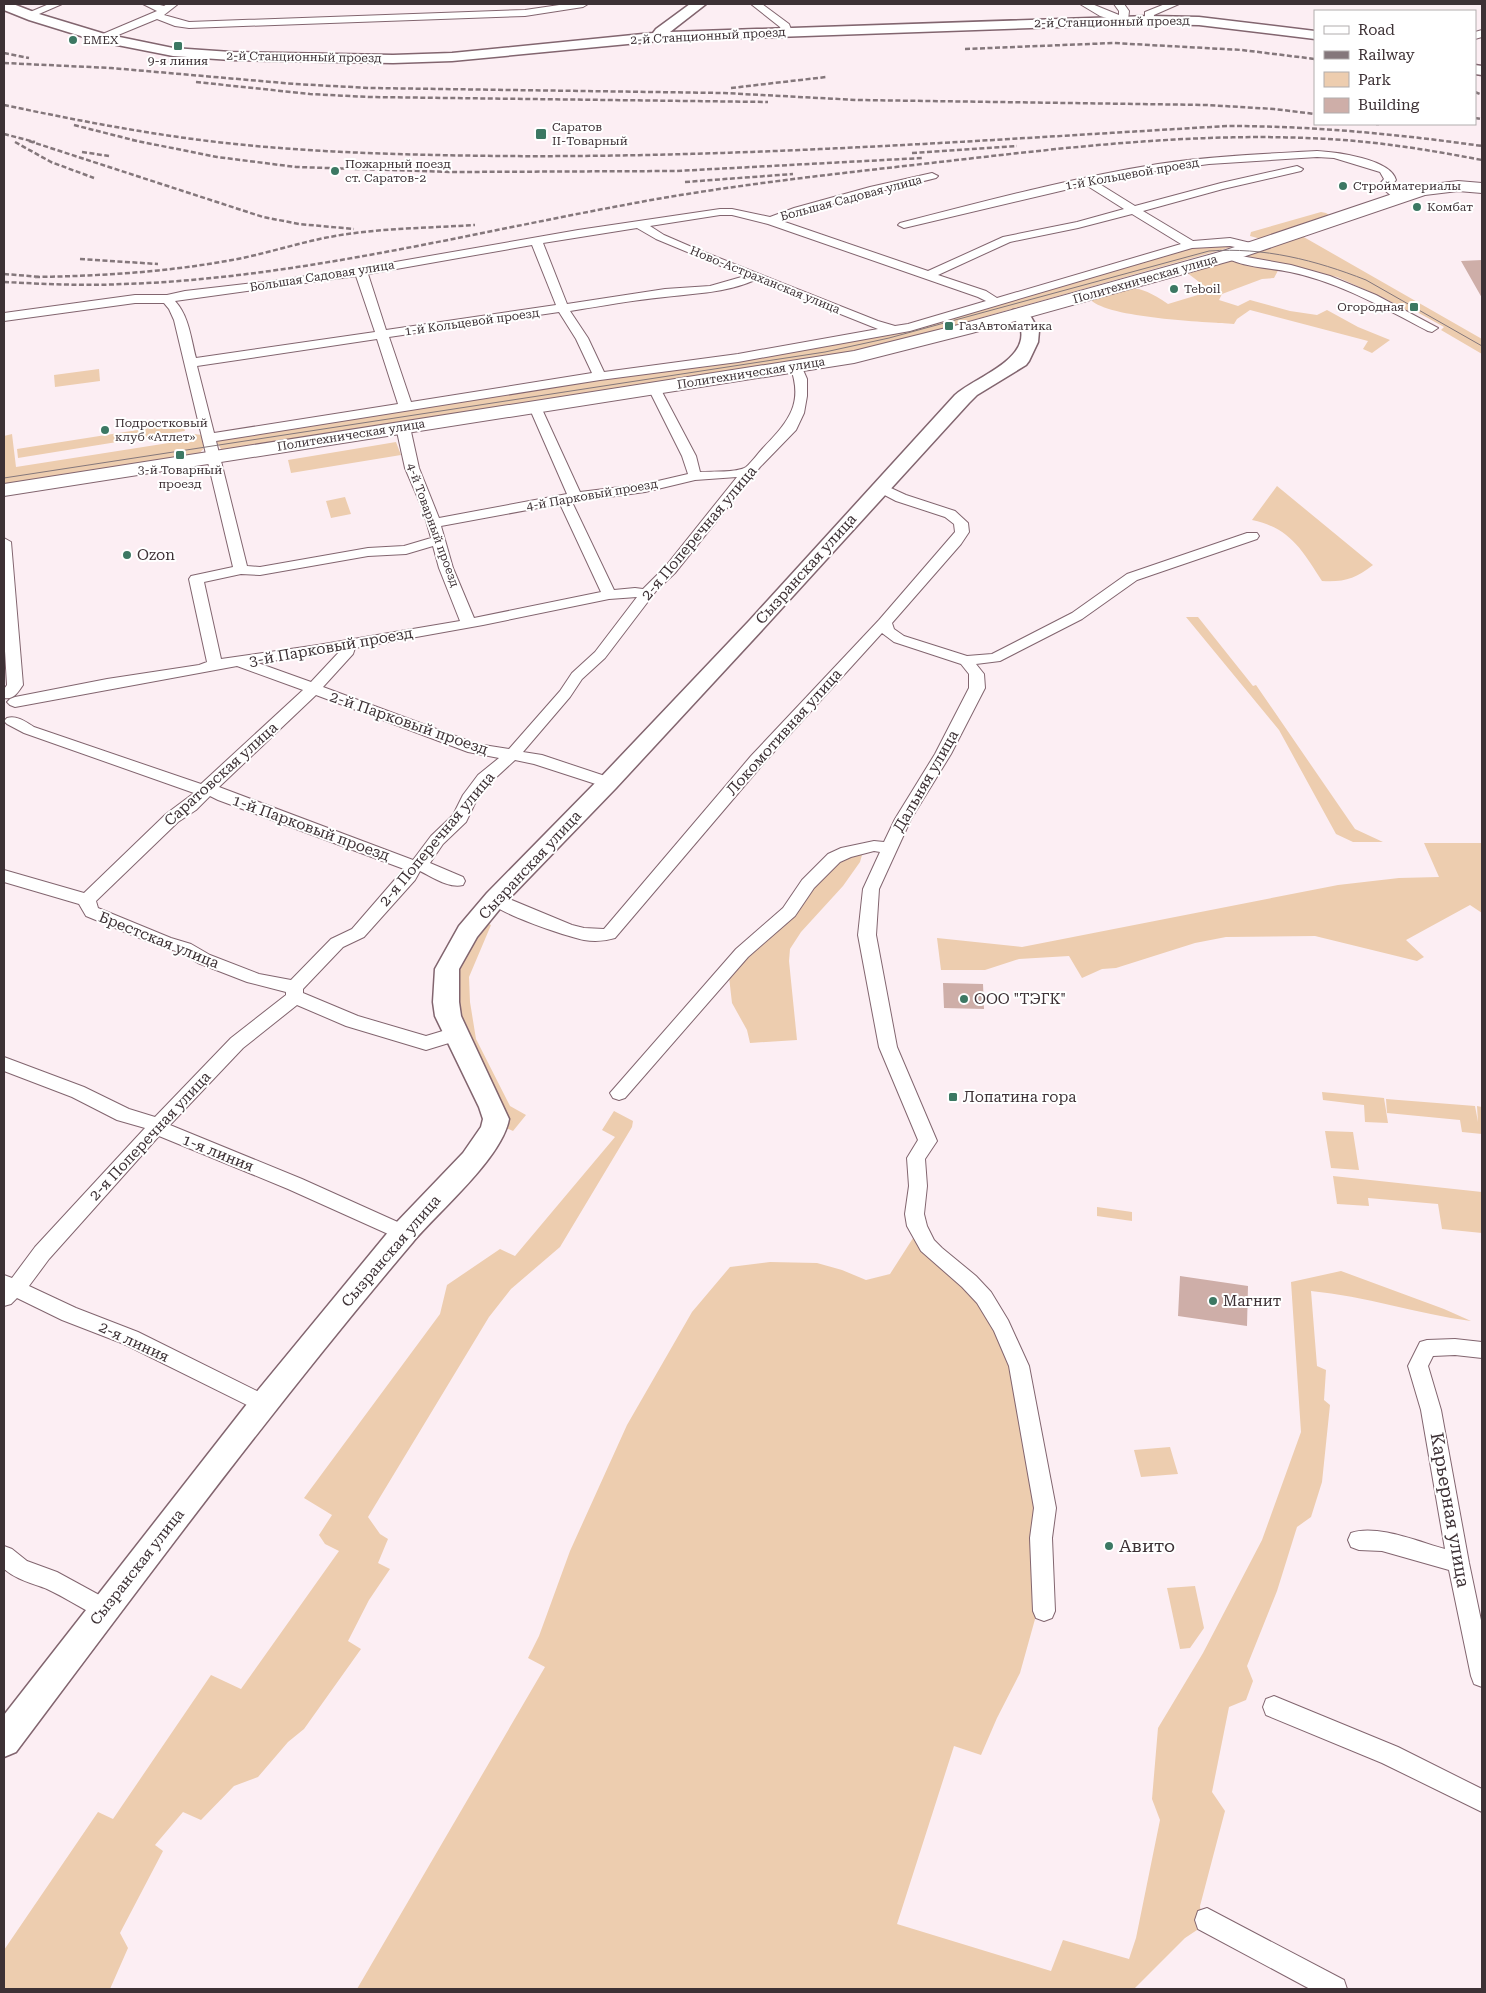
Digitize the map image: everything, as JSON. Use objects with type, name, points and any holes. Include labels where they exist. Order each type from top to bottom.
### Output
[{"type":"main road","points":[[659,36],[661,32],[699,4]]},
{"type":"main road","name":"2-й Станционный проезд","points":[[4,5],[28,15],[102,38],[173,52],[212,55],[411,59],[452,57],[659,36],[1123,20],[1199,21],[1314,35]]},
{"type":"main road","name":"Политехническая улица","points":[[4,490],[212,447],[404,418],[535,407],[796,366],[887,349],[1230,255],[1400,197],[1439,188],[1482,188]]},
{"type":"main road","name":"Сызранская улица","points":[[4,1741],[264,1404],[404,1233],[472,1160],[494,1130],[496,1119],[492,1107],[448,1016],[446,1002],[447,970],[468,932],[494,899],[608,783],[756,625],[962,399],[971,391],[1020,361],[1031,330],[1029,324],[1019,314]]},
{"type":"street","points":[[28,15],[57,4]]},
{"type":"street","points":[[148,4],[165,10],[180,24],[199,25],[525,13],[583,4]]},
{"type":"street","points":[[756,4],[785,26],[787,32]]},
{"type":"street","points":[[1085,4],[1104,14],[1123,20],[1124,11],[1119,4]]},
{"type":"street","points":[[1149,20],[1149,14],[1152,12],[1174,4]]},
{"type":"street","points":[[102,38],[165,10]]},
{"type":"street","name":"1-й Кольцевой проезд","points":[[904,225],[1087,181],[1182,164],[1323,154],[1349,159],[1384,170],[1389,175],[1390,180],[1385,185],[1400,197]]},
{"type":"street","name":"1-й Кольцевой проезд","points":[[930,276],[934,272],[1007,239],[1078,225],[1255,177],[1297,169]]},
{"type":"street","name":"Большая Садовая улица","points":[[4,317],[135,299],[167,299],[185,295],[281,284],[720,212],[732,212],[771,221],[798,210],[874,188],[932,176]]},
{"type":"street","points":[[1087,181],[1191,245]]},
{"type":"street","points":[[771,221],[982,294],[994,301]]},
{"type":"street","name":"Ново-Астраханская улица","points":[[639,224],[660,237],[753,277],[874,324],[894,329]]},
{"type":"street","points":[[537,242],[563,308],[582,338],[600,376]]},
{"type":"street","points":[[404,418],[600,376],[738,358],[920,324],[1191,245],[1230,242],[1255,247]]},
{"type":"street","points":[[1230,255],[1238,259],[1307,273],[1344,285],[1379,300],[1432,328]]},
{"type":"street","name":"4-й Товарный проезд","points":[[361,272],[392,363],[412,468],[430,510],[446,568],[468,622]]},
{"type":"street","name":"1-й Кольцевой проезд","points":[[190,363],[665,293],[706,290],[733,285],[753,277]]},
{"type":"street","points":[[167,299],[175,308],[180,320],[241,570]]},
{"type":"street","name":"2-я Поперечная улица","points":[[7,1290],[25,1277],[42,1253],[236,1043],[294,992],[338,943],[358,932],[437,840],[460,818],[471,795],[484,779],[512,755],[577,676],[600,655],[646,594],[670,570],[752,470],[791,427],[798,414],[801,396],[800,379],[796,366]]},
{"type":"street","points":[[654,388],[689,456],[695,476]]},
{"type":"street","points":[[535,407],[569,498],[570,509],[609,595]]},
{"type":"street","name":"4-й Парковый проезд","points":[[433,524],[569,498],[645,488],[695,476],[728,475],[752,470]]},
{"type":"street","name":"Локомотивная улица","points":[[494,899],[557,926],[600,938],[609,934],[757,760],[884,623],[962,532],[961,523],[950,514],[901,498],[880,487]]},
{"type":"street","points":[[884,623],[888,631],[898,639],[966,661],[995,658],[1069,620],[1132,577],[1252,536]]},
{"type":"street","points":[[216,664],[196,579],[241,570],[260,571],[368,552],[406,550],[424,543],[438,541]]},
{"type":"street","points":[[4,542],[15,685],[9,697],[18,709],[8,726]]},
{"type":"street","name":"3-й Парковый проезд","points":[[9,697],[202,669],[216,664],[242,662],[499,618],[609,595],[635,592],[646,594]]},
{"type":"street","name":"Саратовская улица","points":[[87,900],[172,818],[190,806],[313,689],[348,651],[348,644]]},
{"type":"street","name":"Дальняя улица","points":[[619,1093],[742,953],[788,912],[808,884],[834,858],[847,852],[874,846],[888,848],[903,819],[943,754],[977,688],[976,674],[966,661]]},
{"type":"street","name":"2-й Парковый проезд","points":[[242,662],[474,748],[536,759],[608,783]]},
{"type":"street","name":"1-й Парковый проезд","points":[[8,726],[29,730],[206,789],[458,881]]},
{"type":"street","points":[[888,848],[871,889],[867,935],[888,1047],[928,1141],[916,1158],[918,1182],[913,1209],[917,1227],[930,1250],[976,1288],[993,1310],[1012,1347],[1019,1366],[1045,1508],[1041,1538],[1044,1611]]},
{"type":"street","name":"Брестская улица","points":[[4,876],[87,900],[92,912],[165,942],[185,948],[204,959],[294,992],[352,1021],[426,1043],[456,1034]]},
{"type":"street","name":"1-я линия","points":[[4,1064],[78,1092],[124,1114],[150,1122],[168,1133],[296,1184],[404,1233]]},
{"type":"street","name":"2-я линия","points":[[7,1290],[131,1338],[264,1404]]},
{"type":"street","name":"Карьерная улица","points":[[1482,1350],[1455,1347],[1427,1348],[1418,1366],[1431,1410],[1458,1563],[1482,1676]]},
{"type":"street","points":[[1360,1540],[1382,1541],[1458,1563]]},
{"type":"street","points":[[4,1556],[19,1568],[38,1577],[50,1579],[104,1609]]},
{"type":"street","points":[[1274,1707],[1390,1755],[1482,1801]]},
{"type":"street","points":[[1207,1920],[1335,1989]]},
{"type":"green space","points":[[1321,212],[1329,215],[1261,239],[1250,236],[1251,232]]},
{"type":"green space","points":[[1302,236],[1482,339],[1482,354],[1441,330],[1444,327],[1417,312],[1411,313],[1386,299],[1337,277],[1281,265],[1274,278],[1262,279],[1222,294],[1219,300],[1238,306],[1250,300],[1290,311],[1317,315],[1327,310],[1358,327],[1390,340],[1372,353],[1363,349],[1368,341],[1250,310],[1237,319],[1234,324],[1136,315],[1101,306],[1091,300],[1131,288],[1147,292],[1168,304],[1211,291],[1186,272]]},
{"type":"green space","points":[[1214,244],[1235,246],[892,343],[828,356],[228,449],[221,449],[216,441],[218,438],[533,391],[873,336],[1196,246]]},
{"type":"green space","points":[[99,369],[100,381],[55,387],[54,375]]},
{"type":"green space","points":[[182,423],[185,431],[18,458],[17,449]]},
{"type":"green space","points":[[12,434],[16,467],[194,439],[194,434],[202,435],[204,448],[199,454],[4,485],[4,436]]},
{"type":"green space","points":[[396,442],[401,455],[291,473],[288,460]]},
{"type":"green space","points":[[1277,486],[1373,565],[1361,574],[1349,579],[1322,581],[1301,550],[1286,535],[1265,524],[1252,520]]},
{"type":"green space","points":[[345,497],[351,514],[331,518],[326,501]]},
{"type":"green space","points":[[1186,617],[1198,617],[1253,686],[1256,685],[1355,829],[1383,842],[1353,842],[1336,834],[1279,730]]},
{"type":"green space","points":[[1424,843],[1481,843],[1482,913],[1470,905],[1406,940],[1424,957],[1417,961],[1315,936],[1226,937],[1195,943],[1116,968],[1102,969],[1082,978],[1069,956],[1019,959],[985,970],[941,970],[937,938],[1022,947],[1338,885],[1399,878],[1439,877]]},
{"type":"green space","points":[[855,853],[862,855],[860,862],[843,886],[801,932],[790,949],[789,961],[797,1040],[750,1043],[747,1030],[732,1003],[729,977],[811,887],[838,861]]},
{"type":"green space","points":[[485,922],[491,925],[469,977],[470,1002],[476,1039],[510,1106],[526,1115],[513,1131],[502,1126],[455,1016],[456,970]]},
{"type":"green space","points":[[1322,1092],[1384,1098],[1388,1123],[1365,1122],[1364,1105],[1323,1100]]},
{"type":"green space","points":[[1386,1099],[1475,1106],[1478,1122],[1477,1106],[1482,1107],[1482,1134],[1462,1132],[1460,1120],[1387,1113]]},
{"type":"green space","points":[[614,1111],[633,1121],[632,1127],[560,1247],[511,1289],[489,1317],[368,1517],[380,1534],[388,1539],[378,1563],[390,1569],[369,1600],[348,1641],[361,1649],[304,1729],[288,1742],[258,1777],[234,1786],[201,1820],[183,1812],[155,1845],[163,1851],[120,1933],[128,1948],[110,1989],[4,1989],[4,1950],[98,1812],[113,1819],[211,1675],[241,1689],[339,1551],[325,1544],[319,1535],[332,1515],[304,1498],[440,1314],[447,1285],[500,1249],[515,1256],[615,1137],[602,1130]]},
{"type":"green space","points":[[1325,1131],[1353,1132],[1359,1170],[1331,1168]]},
{"type":"green space","points":[[1333,1176],[1482,1192],[1482,1233],[1442,1229],[1438,1204],[1368,1198],[1369,1206],[1337,1204]]},
{"type":"green space","points":[[1097,1207],[1132,1212],[1132,1221],[1097,1216]]},
{"type":"green space","points":[[915,1235],[972,1290],[1000,1335],[1010,1365],[1041,1508],[1037,1612],[1020,1673],[981,1755],[954,1746],[897,1924],[1051,1971],[1063,1940],[1129,1959],[1136,1938],[1160,1820],[1152,1799],[1158,1728],[1203,1653],[1262,1540],[1301,1432],[1291,1282],[1341,1271],[1444,1309],[1471,1321],[1331,1293],[1311,1291],[1317,1366],[1326,1370],[1324,1400],[1330,1405],[1322,1482],[1311,1517],[1297,1527],[1277,1591],[1247,1666],[1253,1681],[1246,1700],[1229,1707],[1212,1792],[1225,1811],[1200,1906],[1203,1926],[1185,1938],[1134,1989],[357,1989],[545,1667],[528,1658],[539,1636],[570,1551],[627,1425],[692,1312],[730,1267],[770,1262],[817,1263],[842,1270],[866,1280],[890,1274]]},
{"type":"green space","points":[[1170,1447],[1178,1474],[1141,1477],[1134,1450]]},
{"type":"green space","points":[[1195,1586],[1204,1628],[1190,1648],[1180,1649],[1167,1588]]},
{"type":"building","points":[[1482,260],[1482,298],[1461,261]]},
{"type":"building","name":"ООО \"ТЭГК\"","points":[[943,983],[983,984],[984,1009],[944,1008]]},
{"type":"building","name":"Магнит","points":[[1180,1276],[1248,1286],[1247,1326],[1178,1316]]},
{"type":"tram line","points":[[4,478],[825,352],[889,338],[1209,251],[1229,250],[1269,253],[1328,266],[1366,280],[1482,346]]},
{"type":"railway","points":[[965,49],[1113,43],[1242,50],[1314,59]]},
{"type":"railway","points":[[4,53],[29,58]]},
{"type":"railway","points":[[4,63],[111,68],[295,84],[370,88],[724,93],[857,100],[1207,105],[1274,109],[1314,114]]},
{"type":"railway","points":[[731,88],[826,77]]},
{"type":"railway","points":[[196,82],[310,94],[369,97],[768,102]]},
{"type":"railway","points":[[1476,92],[1482,95]]},
{"type":"railway","points":[[4,105],[119,128],[206,141],[301,150],[401,154],[591,156],[773,151],[1227,126],[1291,127],[1355,132],[1482,146]]},
{"type":"railway","points":[[1476,118],[1482,119]]},
{"type":"railway","points":[[74,125],[137,141]]},
{"type":"railway","points":[[4,134],[35,142]]},
{"type":"railway","points":[[4,282],[109,285],[248,274],[435,243],[619,206],[735,187],[1090,146],[1196,138],[1303,138],[1356,141],[1482,160]]},
{"type":"railway","points":[[132,140],[137,141]]},
{"type":"railway","points":[[29,141],[263,217],[299,224],[354,229]]},
{"type":"railway","points":[[137,141],[217,157],[296,167],[452,172],[676,171],[922,158]]},
{"type":"railway","points":[[15,142],[51,162],[94,178]]},
{"type":"railway","points":[[912,153],[1017,146]]},
{"type":"railway","points":[[82,152],[109,156]]},
{"type":"railway","points":[[685,182],[793,174]]},
{"type":"railway","points":[[40,277],[84,276],[183,268],[245,257],[352,233],[475,225]]},
{"type":"railway","points":[[80,259],[158,264]]},
{"type":"railway","points":[[4,274],[40,277]]},
{"type":"railway","points":[[35,277],[40,277]]},
{"type":"place","name":"EMEX","points":[[73,40]]},
{"type":"place","name":"9-я линия","points":[[178,46]]},
{"type":"place","name":"Саратов II-Товарный","points":[[541,134]]},
{"type":"place","name":"Пожарный поезд ст. Саратов-2","points":[[335,171]]},
{"type":"place","name":"Стройматериалы","points":[[1343,186]]},
{"type":"place","name":"Комбат","points":[[1417,207]]},
{"type":"place","name":"Teboil","points":[[1174,289]]},
{"type":"place","name":"Огородная","points":[[1414,307]]},
{"type":"place","name":"ГазАвтоматика","points":[[949,326]]},
{"type":"place","name":"Подростковый клуб «Атлет»","points":[[105,430]]},
{"type":"place","name":"3-й Товарный проезд","points":[[180,455]]},
{"type":"place","name":"Ozon","points":[[127,555]]},
{"type":"place","name":"ООО \"ТЭГК\"","points":[[964,999]]},
{"type":"place","name":"Лопатина гора","points":[[953,1097]]},
{"type":"place","name":"Магнит","points":[[1213,1301]]},
{"type":"place","name":"Авито","points":[[1109,1546]]}]
